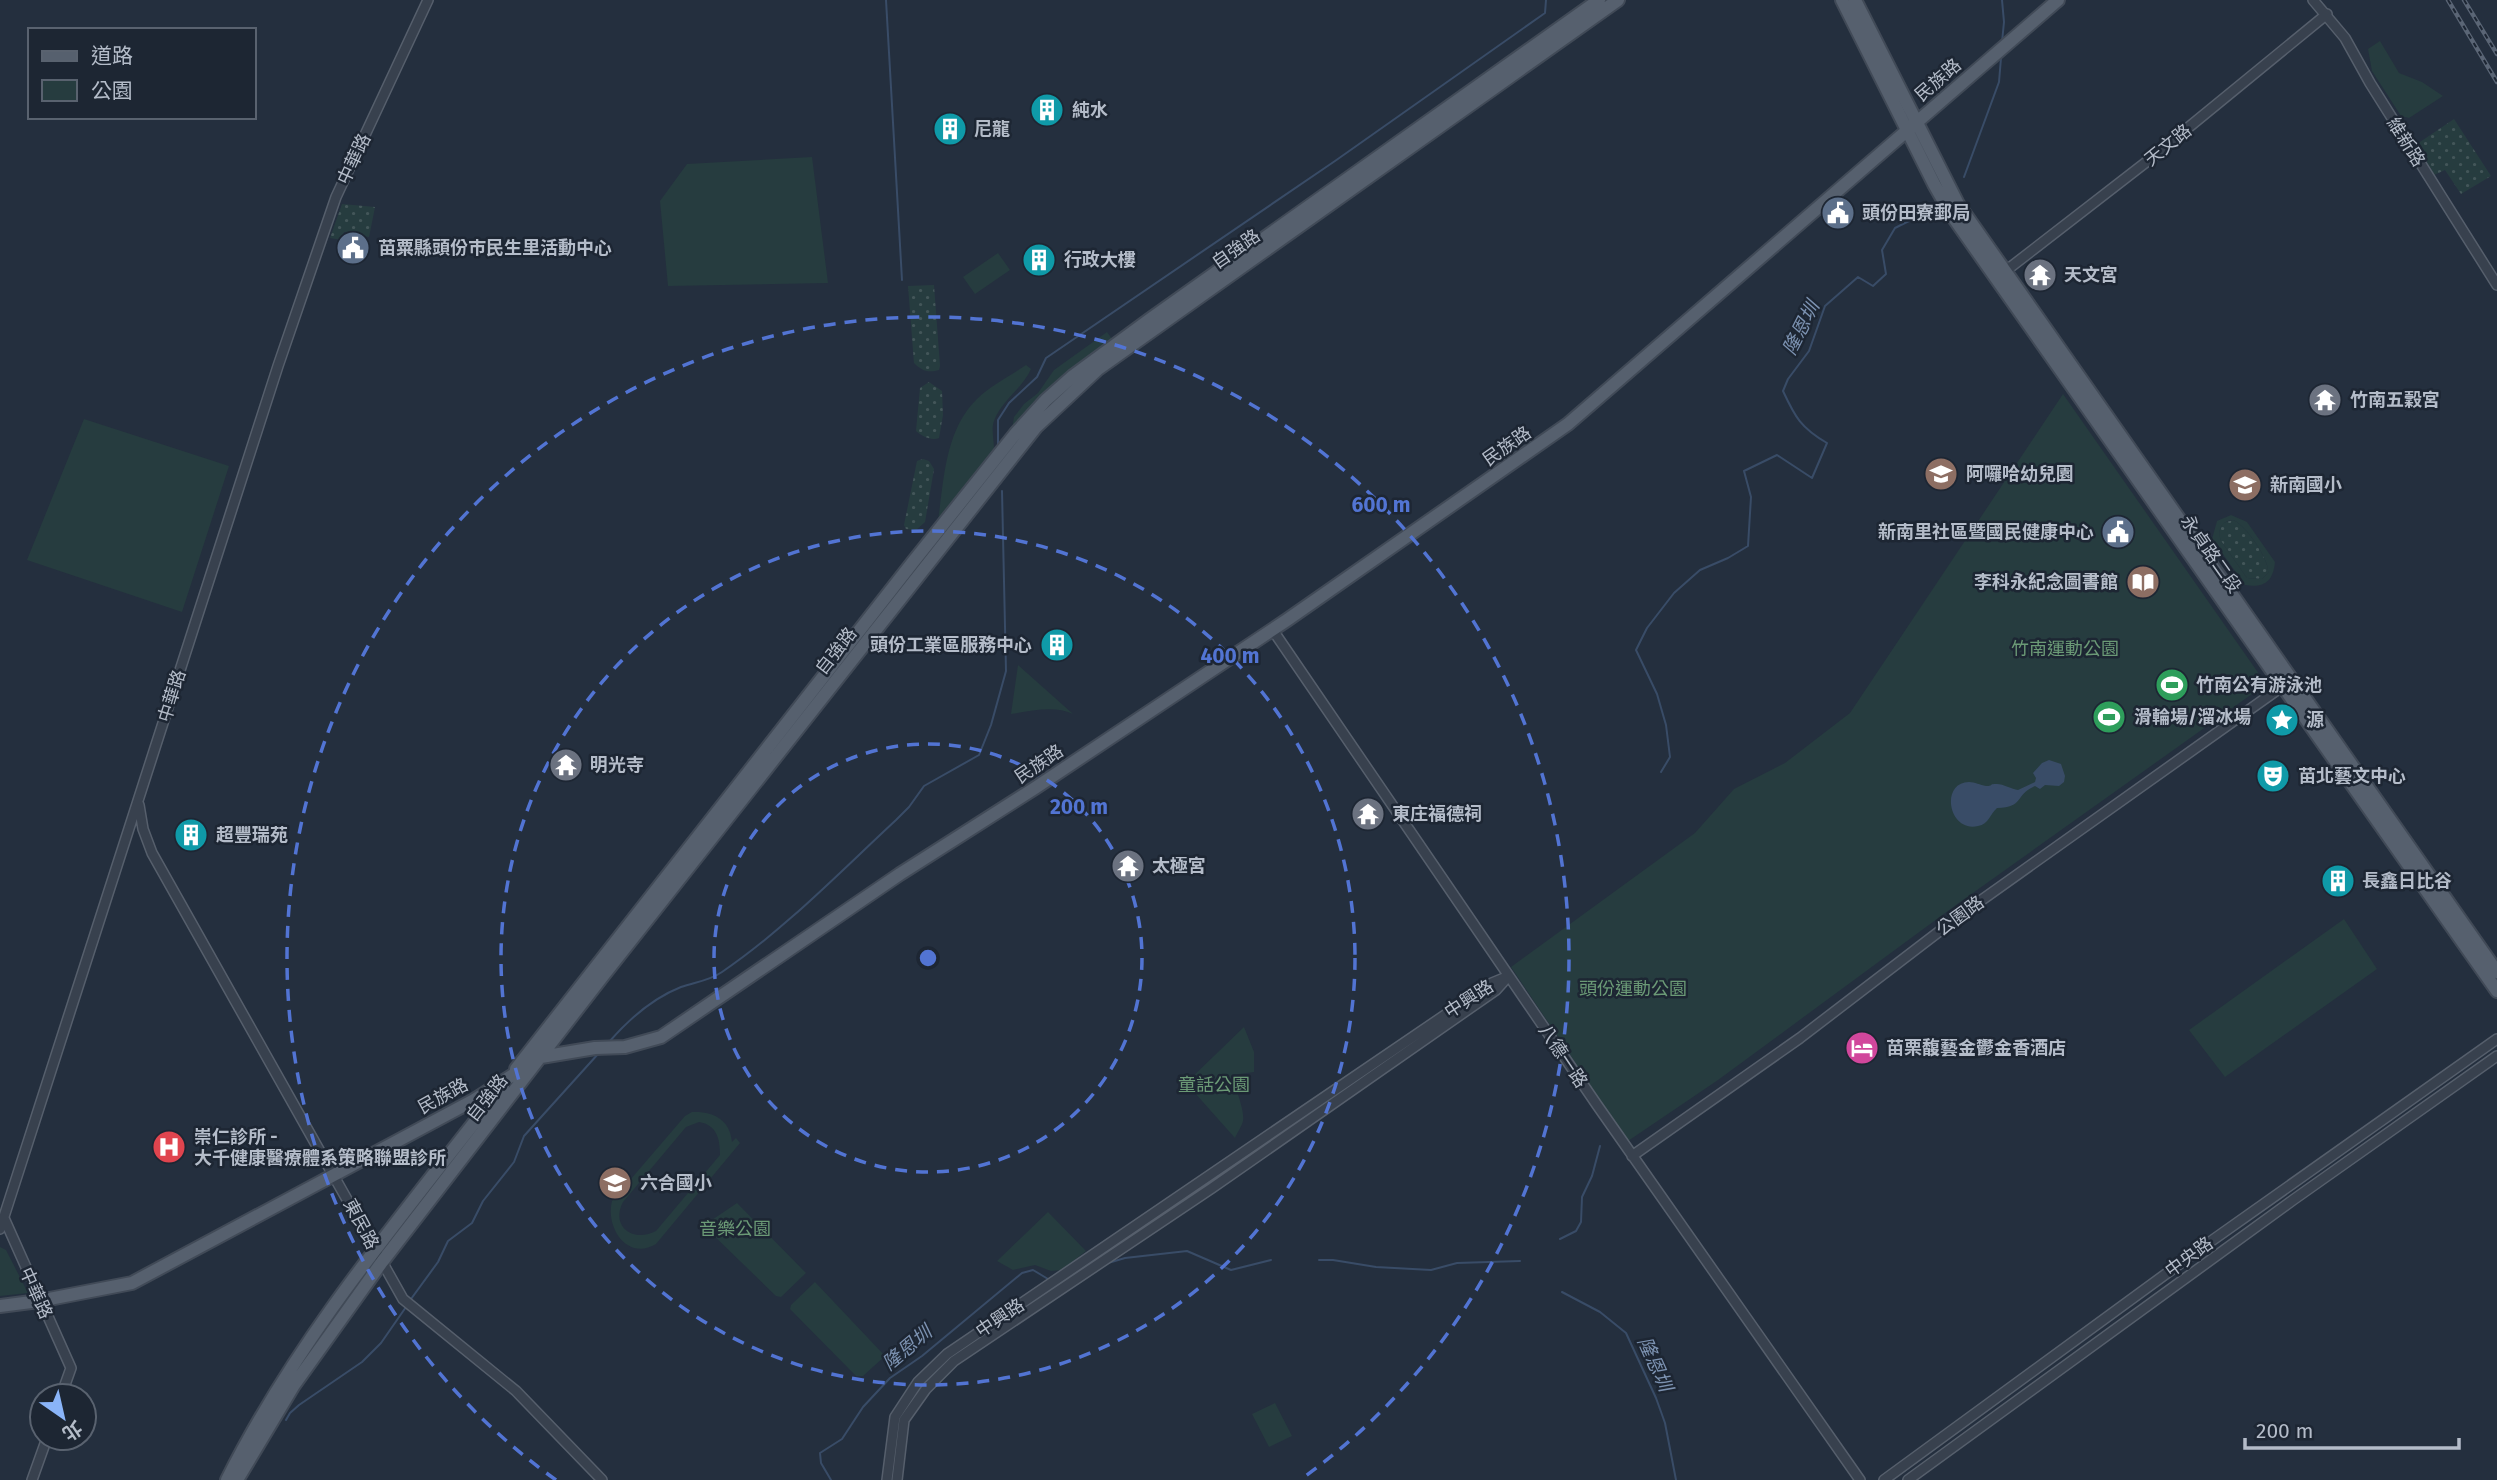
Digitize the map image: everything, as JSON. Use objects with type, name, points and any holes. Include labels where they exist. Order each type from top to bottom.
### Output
[{"type":"main road","name":"自強路","points":[[227,1480],[295,1363],[375,1250],[509,1079],[688,859],[880,614],[1016,433],[1046,400],[1073,376],[1159,313],[1599,0]]},
{"type":"main road","name":"自強路","points":[[880,614],[1011,456],[1062,400],[1098,369],[1618,0]]},
{"type":"main road","points":[[1842,0],[1913,126]]},
{"type":"main road","points":[[1855,0],[1913,126]]},
{"type":"main road","name":"民族路","points":[[0,1307],[132,1283],[509,1079],[541,1057],[644,1043],[661,1037],[891,880],[1035,788],[1272,629],[1568,424],[2058,0]]},
{"type":"main road","name":"永貞路二段","points":[[1913,126],[1934,184],[2385,823],[2497,991]]},
{"type":"main road","name":"永貞路二段","points":[[2385,823],[2497,972]]},
{"type":"main road","name":"自強路","points":[[237,1480],[294,1385],[382,1262],[541,1057],[688,859]]},
{"type":"street","name":"中華路","points":[[66,1382],[71,1368],[4,1218],[278,366],[340,188],[428,0]]},
{"type":"street","name":"維新路","points":[[2313,0],[2345,38],[2384,106],[2497,285]]},
{"type":"street","name":"天文路","points":[[2000,274],[2145,163],[2327,14]]},
{"type":"street","name":"八德一路","points":[[1272,629],[1632,1156],[1860,1480]]},
{"type":"street","name":"公園路","points":[[1632,1156],[1800,1038],[1962,914],[2287,683]]},
{"type":"street","name":"東民路","points":[[138,800],[141,820],[152,853],[403,1299],[516,1391],[602,1480]]},
{"type":"street","name":"中興路","points":[[887,1480],[895,1417],[918,1382],[947,1354],[1480,990],[1509,976]]},
{"type":"street","name":"中興路","points":[[897,1480],[904,1420],[926,1390],[954,1361],[1212,1188],[1496,990],[1509,976]]},
{"type":"street","name":"中央路","points":[[1884,1480],[2200,1249],[2497,1039]]},
{"type":"street","name":"中央路","points":[[1908,1480],[2293,1200],[2497,1056]]},
{"type":"street","points":[[0,1229],[4,1218]]},
{"type":"street","points":[[32,1480],[42,1452]]},
{"type":"green space","points":[[2380,41],[2399,73],[2422,82],[2443,96],[2409,118],[2401,116],[2372,71],[2368,49]]},
{"type":"green space","points":[[2454,119],[2491,176],[2461,194],[2445,170],[2434,175],[2417,144]]},
{"type":"green space","points":[[812,157],[828,283],[668,286],[660,201],[687,164]]},
{"type":"green space","points":[[342,204],[375,207],[369,237],[344,232],[342,240],[330,238]]},
{"type":"green space","points":[[998,253],[1010,270],[975,294],[963,277]]},
{"type":"green space","points":[[934,285],[940,366],[939,370],[928,371],[914,363],[908,286]]},
{"type":"green space","points":[[1107,332],[1112,339],[1066,376],[1012,429],[1014,417],[1024,404],[1038,393],[1054,370]]},
{"type":"green space","points":[[1026,365],[1031,369],[1023,383],[1002,407],[994,421],[994,449],[938,521],[948,456],[958,425],[966,411],[982,394]]},
{"type":"green space","points":[[929,382],[942,391],[943,415],[939,438],[936,439],[927,438],[916,431],[920,388]]},
{"type":"green space","name":"竹南運動公園","points":[[2063,394],[2266,684],[1956,905],[1718,1080],[1628,1141],[1511,967],[1695,833],[1734,789],[1785,763],[1850,713]]},
{"type":"green space","points":[[84,419],[229,466],[182,612],[27,560]]},
{"type":"green space","points":[[917,461],[929,461],[934,469],[925,522],[916,530],[906,529],[904,525]]},
{"type":"green space","points":[[2231,515],[2247,522],[2275,562],[2270,579],[2262,584],[2245,585],[2212,539],[2217,521]],"holes":[[[2233,520],[2250,535],[2265,560],[2268,573],[2262,579],[2247,578],[2221,541],[2220,530],[2223,524]]]},
{"type":"green space","points":[[2233,520],[2250,535],[2265,560],[2268,573],[2262,579],[2247,578],[2221,541],[2219,532],[2223,523]]},
{"type":"green space","points":[[1018,665],[1073,714],[1051,709],[1011,714]]},
{"type":"green space","points":[[2344,919],[2377,969],[2225,1077],[2189,1030]]},
{"type":"green space","name":"童話公園","points":[[1244,1027],[1254,1052],[1254,1072],[1232,1075],[1243,1117],[1235,1138],[1186,1083]]},
{"type":"green space","points":[[692,1112],[714,1115],[728,1128],[732,1142],[736,1138],[740,1143],[656,1244],[646,1248],[628,1245],[615,1231],[612,1201],[685,1116]],"holes":[[[699,1122],[716,1134],[720,1155],[656,1231],[640,1235],[626,1230],[620,1219],[623,1202],[686,1127]]]},
{"type":"green space","name":"音樂公園","points":[[737,1203],[806,1273],[781,1297],[776,1296],[706,1228],[706,1224]]},
{"type":"green space","points":[[1048,1212],[1086,1251],[1062,1270],[1051,1271],[1035,1265],[1013,1270],[997,1261]]},
{"type":"green space","points":[[0,1247],[6,1250],[28,1293],[0,1296]]},
{"type":"green space","points":[[815,1282],[885,1356],[863,1376],[856,1376],[790,1309]]},
{"type":"green space","points":[[1275,1403],[1292,1436],[1269,1447],[1252,1414]]},
{"type":"water","points":[[2049,760],[2061,764],[2065,776],[2064,782],[2059,786],[2045,785],[2040,789],[2035,786],[2028,789],[2016,803],[1997,808],[1982,825],[1968,826],[1954,815],[1951,798],[1960,784],[1999,784],[2018,790],[2035,782],[2033,773]]},
{"type":"waterway","points":[[886,0],[902,280]]},
{"type":"waterway","points":[[998,444],[998,420],[1009,403],[1037,377],[1046,358],[1335,161],[1545,13],[1546,0]]},
{"type":"waterway","name":"隆恩圳","points":[[2002,0],[2002,42]]},
{"type":"waterway","name":"隆恩圳","points":[[1964,177],[1999,82],[2001,58]]},
{"type":"waterway","name":"隆恩圳","points":[[1661,772],[1670,757],[1666,725],[1657,694],[1636,650],[1647,628],[1674,593],[1700,570],[1748,546],[1751,497],[1744,471],[1777,455],[1812,478],[1827,443],[1805,427],[1795,415],[1783,391],[1788,379],[1809,351],[1825,306],[1858,277],[1873,286],[1886,274],[1882,250],[1895,228],[1927,212]]},
{"type":"waterway","points":[[609,1042],[651,1003],[681,987],[717,975],[745,955],[812,899],[896,820],[924,786],[979,755],[991,725],[1006,671],[1002,491]]},
{"type":"waterway","points":[[411,1299],[438,1262],[448,1241],[472,1223],[483,1201],[514,1162],[524,1136],[598,1054]]},
{"type":"waterway","name":"隆恩圳","points":[[1560,1239],[1576,1231],[1581,1222],[1582,1197],[1592,1176],[1600,1146]]},
{"type":"waterway","name":"隆恩圳","points":[[1108,1263],[1125,1258],[1187,1251],[1231,1270],[1271,1260]]},
{"type":"waterway","name":"隆恩圳","points":[[1319,1260],[1431,1270],[1457,1263],[1520,1261]]},
{"type":"waterway","name":"隆恩圳","points":[[831,1480],[821,1463],[820,1453],[842,1439],[863,1407],[890,1378],[922,1356],[1022,1273],[1033,1270],[1048,1279]]},
{"type":"waterway","name":"隆恩圳","points":[[1562,1292],[1600,1312],[1626,1333],[1665,1423],[1676,1480]]},
{"type":"waterway","points":[[286,1420],[299,1405],[362,1362],[381,1343],[406,1307]]},
{"type":"railway","points":[[2448,0],[2497,82]]},
{"type":"railway","points":[[2464,0],[2497,54]]},
{"type":"place","name":"純水","points":[[1047,110]]},
{"type":"place","name":"尼龍","points":[[950,129]]},
{"type":"place","name":"頭份田寮郵局","points":[[1838,213]]},
{"type":"place","name":"苗粟縣頭份巿民生里活動中心","points":[[353,248]]},
{"type":"place","name":"行政大樓","points":[[1039,260]]},
{"type":"place","name":"天文宮","points":[[2040,275]]},
{"type":"place","name":"竹南五穀宮","points":[[2325,400]]},
{"type":"place","name":"阿囉哈幼兒園","points":[[1941,474]]},
{"type":"place","name":"新南國小","points":[[2245,485]]},
{"type":"place","name":"新南里社區暨國民健康中心","points":[[2118,532]]},
{"type":"place","name":"李科永紀念圖書館","points":[[2143,582]]},
{"type":"place","name":"頭份工業區服務中心","points":[[1057,645]]},
{"type":"place","name":"竹南公有游泳池","points":[[2172,685]]},
{"type":"place","name":"滑輪場/溜冰場","points":[[2109,717]]},
{"type":"place","name":"源","points":[[2282,720]]},
{"type":"place","name":"明光寺","points":[[566,765]]},
{"type":"place","name":"苗北藝文中心","points":[[2273,776]]},
{"type":"place","name":"東庄福德祠","points":[[1368,814]]},
{"type":"place","name":"超豐瑞苑","points":[[191,835]]},
{"type":"place","name":"太極宮","points":[[1128,866]]},
{"type":"place","name":"長鑫日比谷","points":[[2338,881]]},
{"type":"place","name":"苗栗馥藝金鬱金香酒店","points":[[1862,1048]]},
{"type":"place","name":"崇仁診所 - 大千健康醫療體系策略聯盟診所","points":[[169,1147]]},
{"type":"place","name":"六合國小","points":[[615,1183]]},
{"type":"park label","name":"頭份運動公園","points":[[1633,989]]}]
